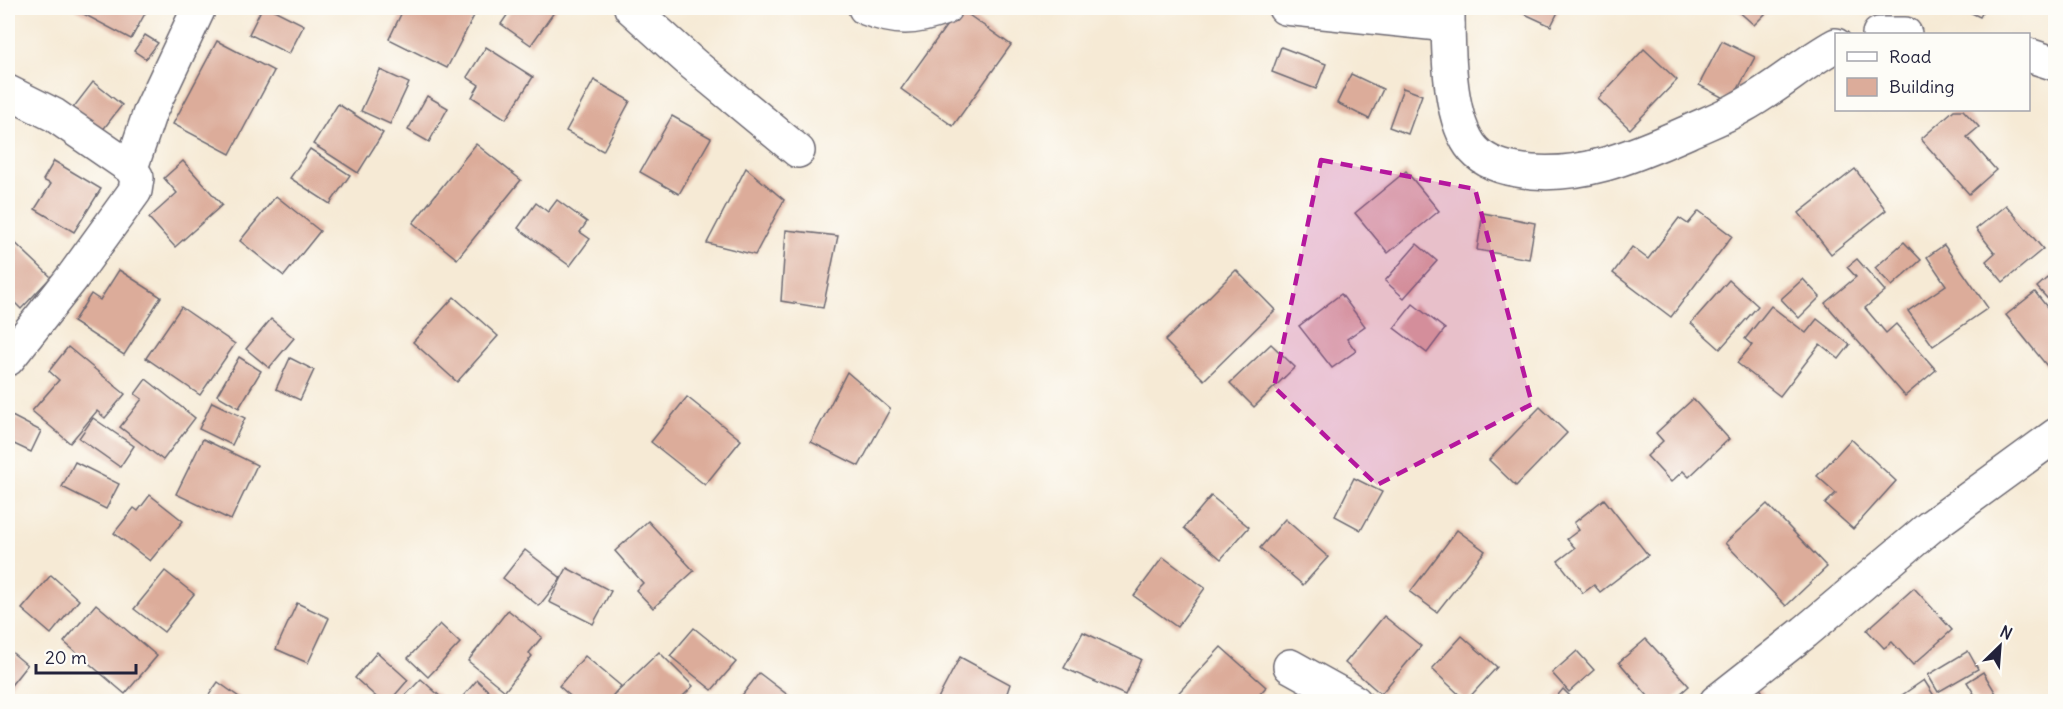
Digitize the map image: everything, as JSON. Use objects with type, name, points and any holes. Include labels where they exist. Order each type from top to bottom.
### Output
[{"type":"street","points":[[131,168],[150,112],[199,8]]},
{"type":"street","points":[[631,8],[693,64],[798,151]]},
{"type":"street","points":[[865,8],[886,15],[906,18],[926,15],[945,8]]},
{"type":"street","points":[[1285,8],[1448,16],[1454,100],[1458,121],[1466,137],[1482,157],[1494,164],[1531,172],[1576,171],[1648,150],[1740,108],[1768,92],[1835,46]]},
{"type":"street","points":[[2030,56],[2055,64]]},
{"type":"street","points":[[8,92],[54,116],[131,168],[137,178],[135,190],[72,278],[8,359]]},
{"type":"street","points":[[1716,702],[1805,632],[1930,527],[2055,435]]},
{"type":"street","points":[[1290,666],[1355,702]]},
{"type":"highlighted area","points":[[1321,160],[1475,189],[1532,404],[1377,485],[1274,387]]},
{"type":"building","points":[[77,8],[148,8],[131,39],[76,10]]},
{"type":"building","points":[[262,8],[270,8],[304,25],[289,54],[249,34]]},
{"type":"building","points":[[404,8],[478,8],[447,68],[389,39]]},
{"type":"building","points":[[512,8],[557,8],[531,45],[501,24]]},
{"type":"building","points":[[959,8],[1011,45],[953,126],[901,89]]},
{"type":"building","points":[[1512,8],[1560,8],[1551,26]]},
{"type":"building","points":[[1735,8],[1771,8],[1754,25]]},
{"type":"building","points":[[1961,8],[1985,8],[1980,17]]},
{"type":"building","points":[[145,35],[158,43],[146,59],[134,51]]},
{"type":"building","points":[[217,41],[274,71],[230,154],[173,124]]},
{"type":"building","points":[[1722,41],[1755,57],[1731,102],[1699,85]]},
{"type":"building","points":[[486,47],[533,77],[506,119],[472,97],[479,85],[467,77]]},
{"type":"building","points":[[1281,47],[1326,64],[1316,89],[1272,72]]},
{"type":"building","points":[[1644,49],[1677,80],[1630,129],[1598,99]]},
{"type":"building","points":[[380,70],[409,83],[390,124],[361,111]]},
{"type":"building","points":[[1351,74],[1383,89],[1369,119],[1337,103]]},
{"type":"building","points":[[594,80],[630,101],[603,151],[566,131]]},
{"type":"building","points":[[93,82],[122,105],[102,131],[73,108]]},
{"type":"building","points":[[1403,88],[1422,95],[1408,134],[1389,127]]},
{"type":"building","points":[[427,96],[448,108],[429,142],[408,130]]},
{"type":"building","points":[[338,104],[383,133],[358,173],[313,144]]},
{"type":"building","points":[[1953,111],[1964,111],[1979,127],[1967,137],[1996,170],[1969,194],[1921,139]]},
{"type":"building","points":[[672,116],[711,138],[679,194],[640,172]]},
{"type":"building","points":[[476,144],[521,180],[457,259],[413,223]]},
{"type":"building","points":[[310,149],[350,175],[330,204],[290,178]]},
{"type":"building","points":[[54,161],[101,189],[74,232],[35,209],[51,184],[43,180]]},
{"type":"building","points":[[183,161],[222,205],[175,247],[149,218],[177,193],[164,178]]},
{"type":"building","points":[[746,168],[784,200],[755,255],[707,243]]},
{"type":"building","points":[[1855,169],[1886,210],[1831,254],[1799,213]]},
{"type":"building","points":[[1406,171],[1439,211],[1388,253],[1355,213]]},
{"type":"building","points":[[276,196],[320,231],[284,276],[240,241]]},
{"type":"building","points":[[557,200],[587,222],[580,232],[590,239],[570,266],[518,228],[536,203],[548,212]]},
{"type":"building","points":[[2006,205],[2043,249],[2003,282],[1986,261],[1995,253],[1976,229]]},
{"type":"building","points":[[1699,211],[1732,236],[1671,317],[1613,273],[1632,247],[1648,259],[1679,218],[1688,224]]},
{"type":"building","points":[[1483,213],[1535,223],[1529,259],[1477,250]]},
{"type":"building","points":[[786,230],[838,236],[823,308],[781,301]]},
{"type":"building","points":[[8,236],[51,277],[21,309],[8,296]]},
{"type":"building","points":[[1904,242],[1921,260],[1892,286],[1875,268]]},
{"type":"building","points":[[1417,244],[1437,261],[1404,298],[1385,281]]},
{"type":"building","points":[[1944,245],[1988,308],[1933,346],[1908,311],[1946,285],[1927,257]]},
{"type":"building","points":[[1857,259],[1885,291],[1865,308],[1886,333],[1896,324],[1936,370],[1905,396],[1825,303],[1856,277],[1847,267]]},
{"type":"building","points":[[119,270],[161,297],[124,355],[73,322],[91,294],[100,300]]},
{"type":"building","points":[[1236,270],[1275,310],[1204,380],[1165,341]]},
{"type":"building","points":[[2055,271],[2055,307],[2037,287]]},
{"type":"building","points":[[1803,279],[1820,297],[1799,318],[1781,299]]},
{"type":"building","points":[[1729,280],[1758,306],[1720,349],[1691,323]]},
{"type":"building","points":[[2035,292],[2055,317],[2055,368],[2051,371],[2006,315]]},
{"type":"building","points":[[1341,294],[1365,326],[1347,339],[1356,351],[1332,368],[1299,326]]},
{"type":"building","points":[[454,297],[498,336],[457,382],[413,342]]},
{"type":"building","points":[[1413,304],[1445,329],[1427,353],[1394,328]]},
{"type":"building","points":[[1771,306],[1806,333],[1817,319],[1850,345],[1839,359],[1820,344],[1780,396],[1737,363],[1752,345],[1745,339]]},
{"type":"building","points":[[181,307],[235,344],[200,395],[146,358]]},
{"type":"building","points":[[271,319],[294,338],[269,368],[246,349]]},
{"type":"building","points":[[1271,344],[1295,367],[1254,407],[1230,383]]},
{"type":"building","points":[[68,347],[125,394],[105,418],[97,411],[70,443],[32,411],[59,380],[49,371]]},
{"type":"building","points":[[239,357],[261,371],[239,408],[217,395]]},
{"type":"building","points":[[290,358],[314,370],[300,400],[276,389]]},
{"type":"building","points":[[847,372],[890,409],[859,466],[811,442]]},
{"type":"building","points":[[146,379],[195,418],[163,460],[120,427],[142,399],[135,394]]},
{"type":"building","points":[[687,397],[741,440],[705,485],[651,442]]},
{"type":"building","points":[[1693,399],[1729,439],[1689,477],[1683,471],[1671,482],[1647,456],[1663,441],[1656,433]]},
{"type":"building","points":[[212,402],[245,418],[232,445],[199,429]]},
{"type":"building","points":[[1540,407],[1567,433],[1516,486],[1489,460]]},
{"type":"building","points":[[8,414],[41,431],[31,452],[12,443],[8,451]]},
{"type":"building","points":[[93,418],[134,446],[120,467],[79,438]]},
{"type":"building","points":[[203,439],[257,465],[231,520],[176,494]]},
{"type":"building","points":[[1851,439],[1896,481],[1853,529],[1825,504],[1836,493],[1817,476]]},
{"type":"building","points":[[75,462],[119,484],[106,509],[62,487]]},
{"type":"building","points":[[1354,478],[1382,492],[1361,530],[1335,516]]},
{"type":"building","points":[[150,495],[183,521],[150,561],[114,533],[134,508],[138,511]]},
{"type":"building","points":[[1211,496],[1249,527],[1221,559],[1184,528]]},
{"type":"building","points":[[1604,499],[1648,555],[1600,592],[1594,585],[1583,593],[1558,561],[1575,548],[1567,539],[1579,530],[1574,523]]},
{"type":"building","points":[[1767,504],[1827,567],[1786,606],[1725,543]]},
{"type":"building","points":[[1285,519],[1328,557],[1303,585],[1260,548]]},
{"type":"building","points":[[648,521],[694,571],[653,608],[636,590],[643,583],[615,551]]},
{"type":"building","points":[[1457,530],[1485,551],[1437,612],[1410,592]]},
{"type":"building","points":[[525,550],[561,578],[539,606],[503,578]]},
{"type":"building","points":[[1163,557],[1205,588],[1177,627],[1134,596]]},
{"type":"building","points":[[567,568],[611,591],[593,624],[549,602]]},
{"type":"building","points":[[165,571],[194,594],[164,632],[134,609]]},
{"type":"building","points":[[51,575],[79,600],[51,634],[22,609]]},
{"type":"building","points":[[1914,588],[1952,630],[1913,665],[1892,642],[1884,648],[1867,630]]},
{"type":"building","points":[[297,603],[329,618],[308,663],[276,649]]},
{"type":"building","points":[[96,604],[157,656],[125,694],[64,642]]},
{"type":"building","points":[[508,610],[542,637],[529,653],[532,656],[505,691],[468,661]]},
{"type":"building","points":[[1384,616],[1421,646],[1381,694],[1345,663]]},
{"type":"building","points":[[440,624],[460,643],[428,677],[408,658]]},
{"type":"building","points":[[694,628],[736,662],[712,690],[670,656]]},
{"type":"building","points":[[1083,632],[1141,659],[1125,695],[1064,668]]},
{"type":"building","points":[[1462,636],[1497,667],[1466,701],[1432,669]]},
{"type":"building","points":[[1646,639],[1689,686],[1671,702],[1653,702],[1619,662]]},
{"type":"building","points":[[1221,647],[1266,687],[1253,702],[1170,702]]},
{"type":"building","points":[[8,649],[27,665],[8,689]]},
{"type":"building","points":[[1577,651],[1594,670],[1569,692],[1552,673]]},
{"type":"building","points":[[1968,651],[1978,669],[1938,692],[1928,675]]},
{"type":"building","points":[[377,652],[408,680],[389,702],[382,702],[355,678]]},
{"type":"building","points":[[659,652],[693,686],[677,702],[615,702],[611,698]]},
{"type":"building","points":[[585,656],[621,686],[607,702],[577,702],[559,686]]},
{"type":"building","points":[[960,657],[1010,684],[1004,702],[936,702]]},
{"type":"building","points":[[1983,672],[1997,695],[1987,702],[1979,702],[1967,682]]},
{"type":"building","points":[[759,673],[789,696],[785,702],[737,702]]},
{"type":"building","points":[[421,679],[443,699],[440,702],[399,702]]},
{"type":"building","points":[[477,680],[500,702],[458,702]]},
{"type":"building","points":[[1924,680],[1938,702],[1892,702]]},
{"type":"building","points":[[218,682],[246,702],[204,702]]},
{"type":"building","points":[[1759,687],[1770,702],[1740,702]]},
{"type":"building","points":[[1563,689],[1576,702],[1552,702]]}]
